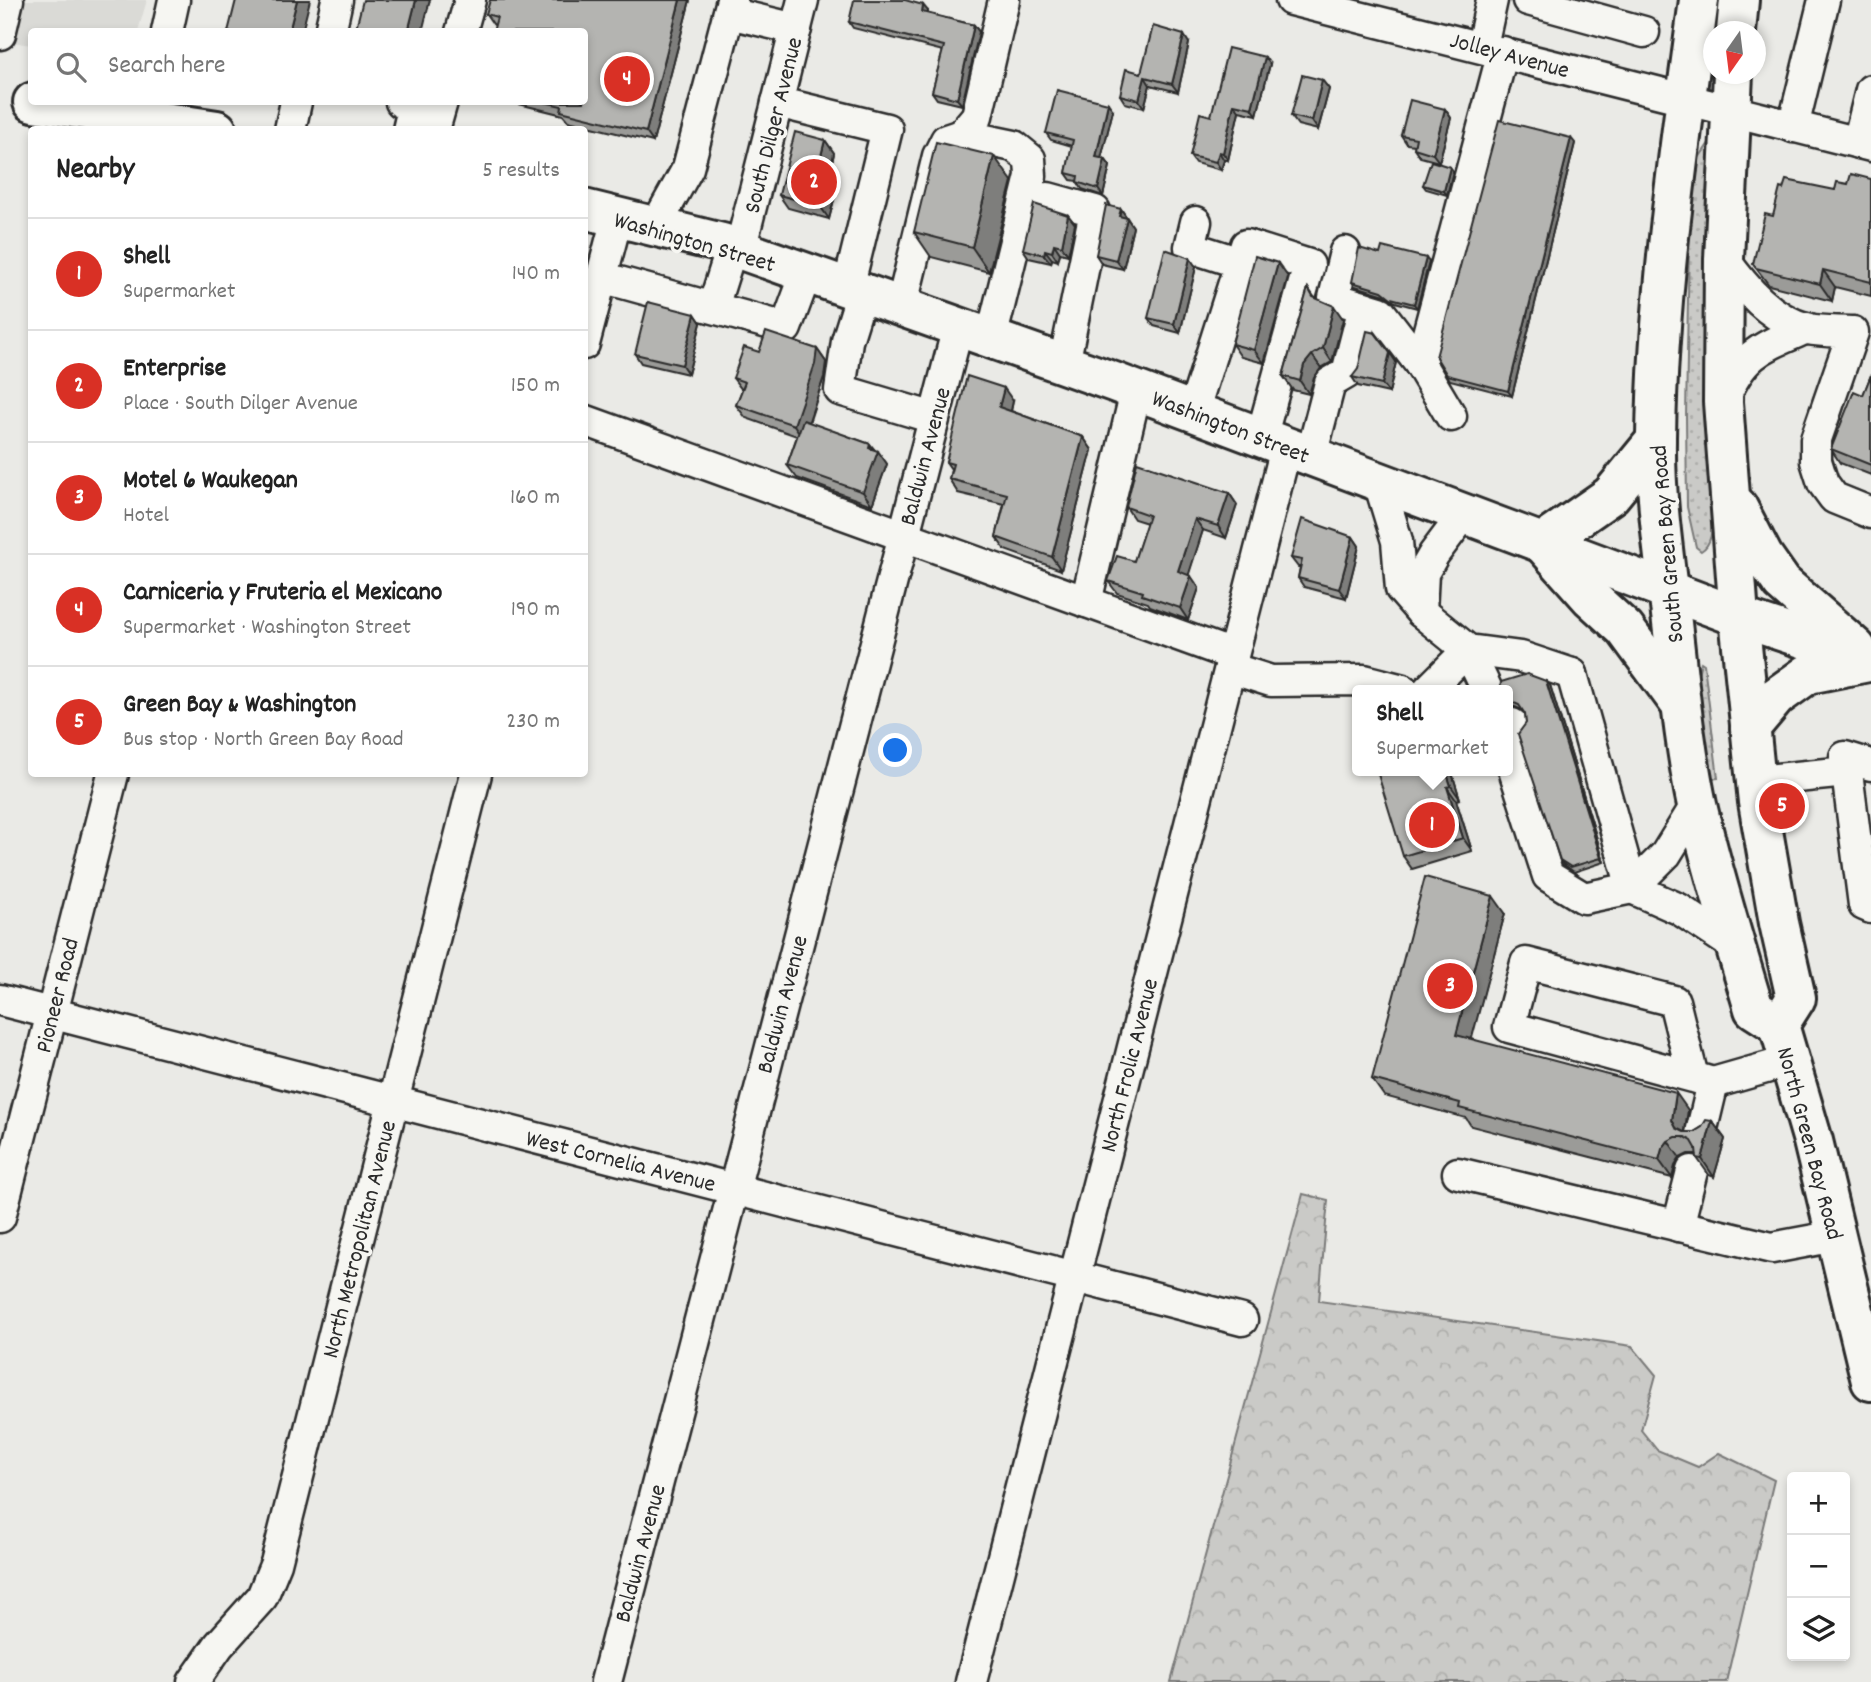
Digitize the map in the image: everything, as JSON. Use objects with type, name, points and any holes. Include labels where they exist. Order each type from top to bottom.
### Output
[{"type":"main road","name":"South Green Bay Road","points":[[1699,0],[1661,312],[1656,440],[1658,511],[1697,804],[1754,1009],[1779,1024]]},
{"type":"main road","points":[[1737,21],[1739,0]]},
{"type":"main road","points":[[1731,84],[1724,259],[1723,402],[1739,617]]},
{"type":"main road","points":[[0,96],[28,100]]},
{"type":"main road","points":[[62,105],[197,126]]},
{"type":"main road","name":"Washington Street","points":[[601,213],[736,249],[1064,364],[1739,617],[1871,661]]},
{"type":"main road","points":[[1656,440],[1611,495],[1542,543],[1590,597],[1625,629],[1682,706]]},
{"type":"main road","points":[[1729,487],[1763,556],[1782,583],[1871,661]]},
{"type":"main road","name":"North Green Bay Road","points":[[1739,617],[1756,781],[1777,912],[1796,998],[1779,1024],[1813,1141],[1871,1381]]},
{"type":"main road","points":[[1750,728],[1776,697],[1808,674],[1871,661]]},
{"type":"street","points":[[0,34],[8,0]]},
{"type":"street","points":[[167,28],[174,0]]},
{"type":"street","points":[[331,28],[337,0]]},
{"type":"street","points":[[462,28],[470,0]]},
{"type":"street","name":"South Dilger Avenue","points":[[713,307],[736,249],[803,0]]},
{"type":"street","points":[[901,307],[938,156],[946,140],[961,135],[976,117],[1004,0]]},
{"type":"street","name":"Jolley Avenue","points":[[1291,0],[1864,144]]},
{"type":"street","points":[[1420,364],[1492,49],[1492,0]]},
{"type":"street","points":[[1528,0],[1644,32]]},
{"type":"street","points":[[1793,127],[1824,0]]},
{"type":"street","points":[[655,227],[688,168],[731,7],[796,29]]},
{"type":"street","points":[[1864,144],[1871,90]]},
{"type":"street","points":[[777,102],[887,129],[855,291],[841,390],[934,418]]},
{"type":"street","points":[[291,126],[295,105]]},
{"type":"street","points":[[409,126],[414,105]]},
{"type":"street","points":[[435,126],[441,105]]},
{"type":"street","name":"Baldwin Avenue","points":[[606,1682],[934,418],[974,333],[1031,176],[1030,159],[1014,146],[961,135]]},
{"type":"street","points":[[1048,198],[1095,211],[1064,364]]},
{"type":"street","points":[[588,328],[601,277],[601,213]]},
{"type":"street","points":[[1196,222],[1190,247],[1240,263]]},
{"type":"street","points":[[1193,412],[1246,245],[1309,265],[1286,447]]},
{"type":"street","points":[[1345,252],[1334,298],[1380,312],[1420,364],[1451,416]]},
{"type":"street","points":[[1724,259],[1751,295],[1772,312],[1807,328],[1862,329],[1816,439],[1816,461],[1822,483],[1834,498],[1871,513]]},
{"type":"street","points":[[601,277],[786,328],[806,274]]},
{"type":"street","points":[[1286,447],[1329,383],[1347,373],[1364,307]]},
{"type":"street","points":[[1723,402],[1735,375],[1750,356],[1807,328]]},
{"type":"street","points":[[1086,602],[1136,391]]},
{"type":"street","points":[[588,421],[1086,602],[1231,661],[1272,681],[1364,680],[1384,685]]},
{"type":"street","name":"North Frolic Avenue","points":[[971,1682],[1286,447]]},
{"type":"street","points":[[1379,482],[1397,541],[1401,589],[1421,612],[1468,650],[1485,685]]},
{"type":"street","points":[[1421,612],[1423,573],[1464,514]]},
{"type":"street","points":[[1468,650],[1521,657],[1560,678],[1613,857],[1632,888],[1679,909],[1736,947]]},
{"type":"street","points":[[1434,685],[1468,650]]},
{"type":"street","points":[[1513,745],[1553,875],[1584,898],[1632,888],[1666,854],[1697,804]]},
{"type":"street","points":[[1756,781],[1865,765],[1864,905],[1871,908]]},
{"type":"street","name":"Pioneer Road","points":[[0,1217],[112,777]]},
{"type":"street","name":"North Metropolitan Avenue","points":[[192,1682],[219,1645],[262,1597],[276,1563],[475,777]]},
{"type":"street","points":[[1701,1133],[1703,1080],[1674,1001],[1526,963],[1509,1027],[1703,1080],[1790,1061]]},
{"type":"street","name":"West Cornelia Avenue","points":[[0,1000],[1242,1320]]},
{"type":"street","points":[[1678,1226],[1692,1171]]},
{"type":"street","points":[[1458,1173],[1772,1248],[1836,1236]]},
{"type":"shaded area","points":[[0,0],[147,0],[139,28],[28,28],[28,45],[0,40]]},
{"type":"green space","points":[[1709,143],[1713,509],[1710,538],[1701,551],[1696,547],[1687,507],[1690,177],[1693,167]]},
{"type":"green space","points":[[1701,662],[1704,664],[1718,778],[1708,779],[1695,686]]},
{"type":"green space","points":[[1303,1194],[1328,1200],[1319,1301],[1632,1346],[1656,1375],[1641,1430],[1657,1450],[1698,1467],[1719,1453],[1774,1480],[1726,1682],[1171,1682]]},
{"type":"building","points":[[236,0],[297,0],[290,28],[229,28]]},
{"type":"building","points":[[363,0],[416,0],[409,28],[356,28]]},
{"type":"building","points":[[490,0],[680,0],[646,132],[561,111],[562,106],[558,105],[588,105],[588,28],[494,28],[497,17],[486,14]]},
{"type":"building","points":[[854,0],[905,0],[923,5],[922,12],[974,25],[957,99],[932,92],[944,46],[849,22]]},
{"type":"building","points":[[1153,26],[1184,35],[1172,84],[1145,77],[1139,100],[1120,95],[1126,69],[1141,73]]},
{"type":"building","points":[[1228,48],[1265,57],[1252,108],[1234,104],[1223,153],[1219,152],[1216,162],[1190,156],[1200,113],[1211,116]]},
{"type":"building","points":[[1302,75],[1322,80],[1312,121],[1291,116]]},
{"type":"building","points":[[1057,90],[1108,103],[1096,157],[1105,159],[1098,189],[1077,182],[1078,176],[1066,173],[1073,140],[1046,133]]},
{"type":"building","points":[[1410,100],[1445,109],[1433,154],[1414,148],[1416,138],[1401,135]]},
{"type":"building","points":[[1499,120],[1571,138],[1508,391],[1447,375],[1436,357]]},
{"type":"building","points":[[795,132],[825,140],[818,168],[829,171],[820,206],[779,195]]},
{"type":"building","points":[[936,142],[994,156],[972,247],[914,232]]},
{"type":"building","points":[[1431,161],[1450,167],[1444,191],[1423,185]]},
{"type":"building","points":[[1851,174],[1871,179],[1871,282],[1823,270],[1820,284],[1756,268],[1753,264],[1765,214],[1773,216],[1780,188],[1783,189],[1786,180],[1835,190],[1837,182],[1848,184]]},
{"type":"building","points":[[1034,204],[1068,215],[1062,246],[1054,244],[1052,252],[1045,250],[1044,255],[1023,249]]},
{"type":"building","points":[[1106,205],[1121,209],[1119,216],[1127,218],[1116,260],[1096,255]]},
{"type":"building","points":[[1382,247],[1426,258],[1414,304],[1352,282],[1359,248],[1380,254]]},
{"type":"building","points":[[1165,249],[1190,258],[1174,324],[1148,318]]},
{"type":"building","points":[[1255,256],[1278,263],[1254,350],[1232,344]]},
{"type":"building","points":[[1308,288],[1313,297],[1334,306],[1323,348],[1312,355],[1304,365],[1300,381],[1283,376]]},
{"type":"building","points":[[648,302],[695,314],[682,365],[635,354]]},
{"type":"building","points":[[1367,331],[1375,333],[1390,353],[1382,384],[1352,377],[1358,369]]},
{"type":"building","points":[[766,332],[817,349],[815,364],[794,425],[736,405],[745,382],[733,378],[744,347],[759,352]]},
{"type":"building","points":[[1871,375],[1871,465],[1831,449],[1854,391],[1863,395]]},
{"type":"building","points":[[967,376],[1004,388],[999,407],[1083,437],[1052,557],[996,537],[1007,494],[949,479],[953,464],[946,462]]},
{"type":"building","points":[[803,420],[870,444],[869,448],[878,451],[863,492],[787,465]]},
{"type":"building","points":[[1137,462],[1229,493],[1218,526],[1195,519],[1178,571],[1191,576],[1180,608],[1108,581],[1117,556],[1134,561],[1149,515],[1126,507]]},
{"type":"building","points":[[1302,519],[1353,537],[1339,589],[1298,578],[1302,560],[1291,558]]},
{"type":"building","points":[[1527,674],[1546,681],[1601,858],[1571,867],[1560,860],[1518,734],[1526,723],[1525,714],[1519,705],[1513,702],[1513,685],[1501,685],[1501,682]]},
{"type":"building","points":[[1379,776],[1448,776],[1451,786],[1447,787],[1463,838],[1403,856]]},
{"type":"building","points":[[1425,877],[1493,896],[1456,1035],[1676,1093],[1672,1120],[1676,1128],[1684,1132],[1694,1132],[1702,1127],[1706,1120],[1712,1121],[1702,1159],[1697,1158],[1692,1141],[1685,1137],[1668,1141],[1659,1160],[1459,1108],[1460,1103],[1372,1079]]},
{"type":"place","name":"Carniceria y Fruteria el Mexicano","points":[[627,79]]},
{"type":"place","name":"Enterprise","points":[[814,182]]},
{"type":"place","name":"Green Bay & Washington","points":[[1782,806]]},
{"type":"place","name":"Shell","points":[[1432,825]]},
{"type":"place","name":"Motel 6 Waukegan","points":[[1450,986]]}]
